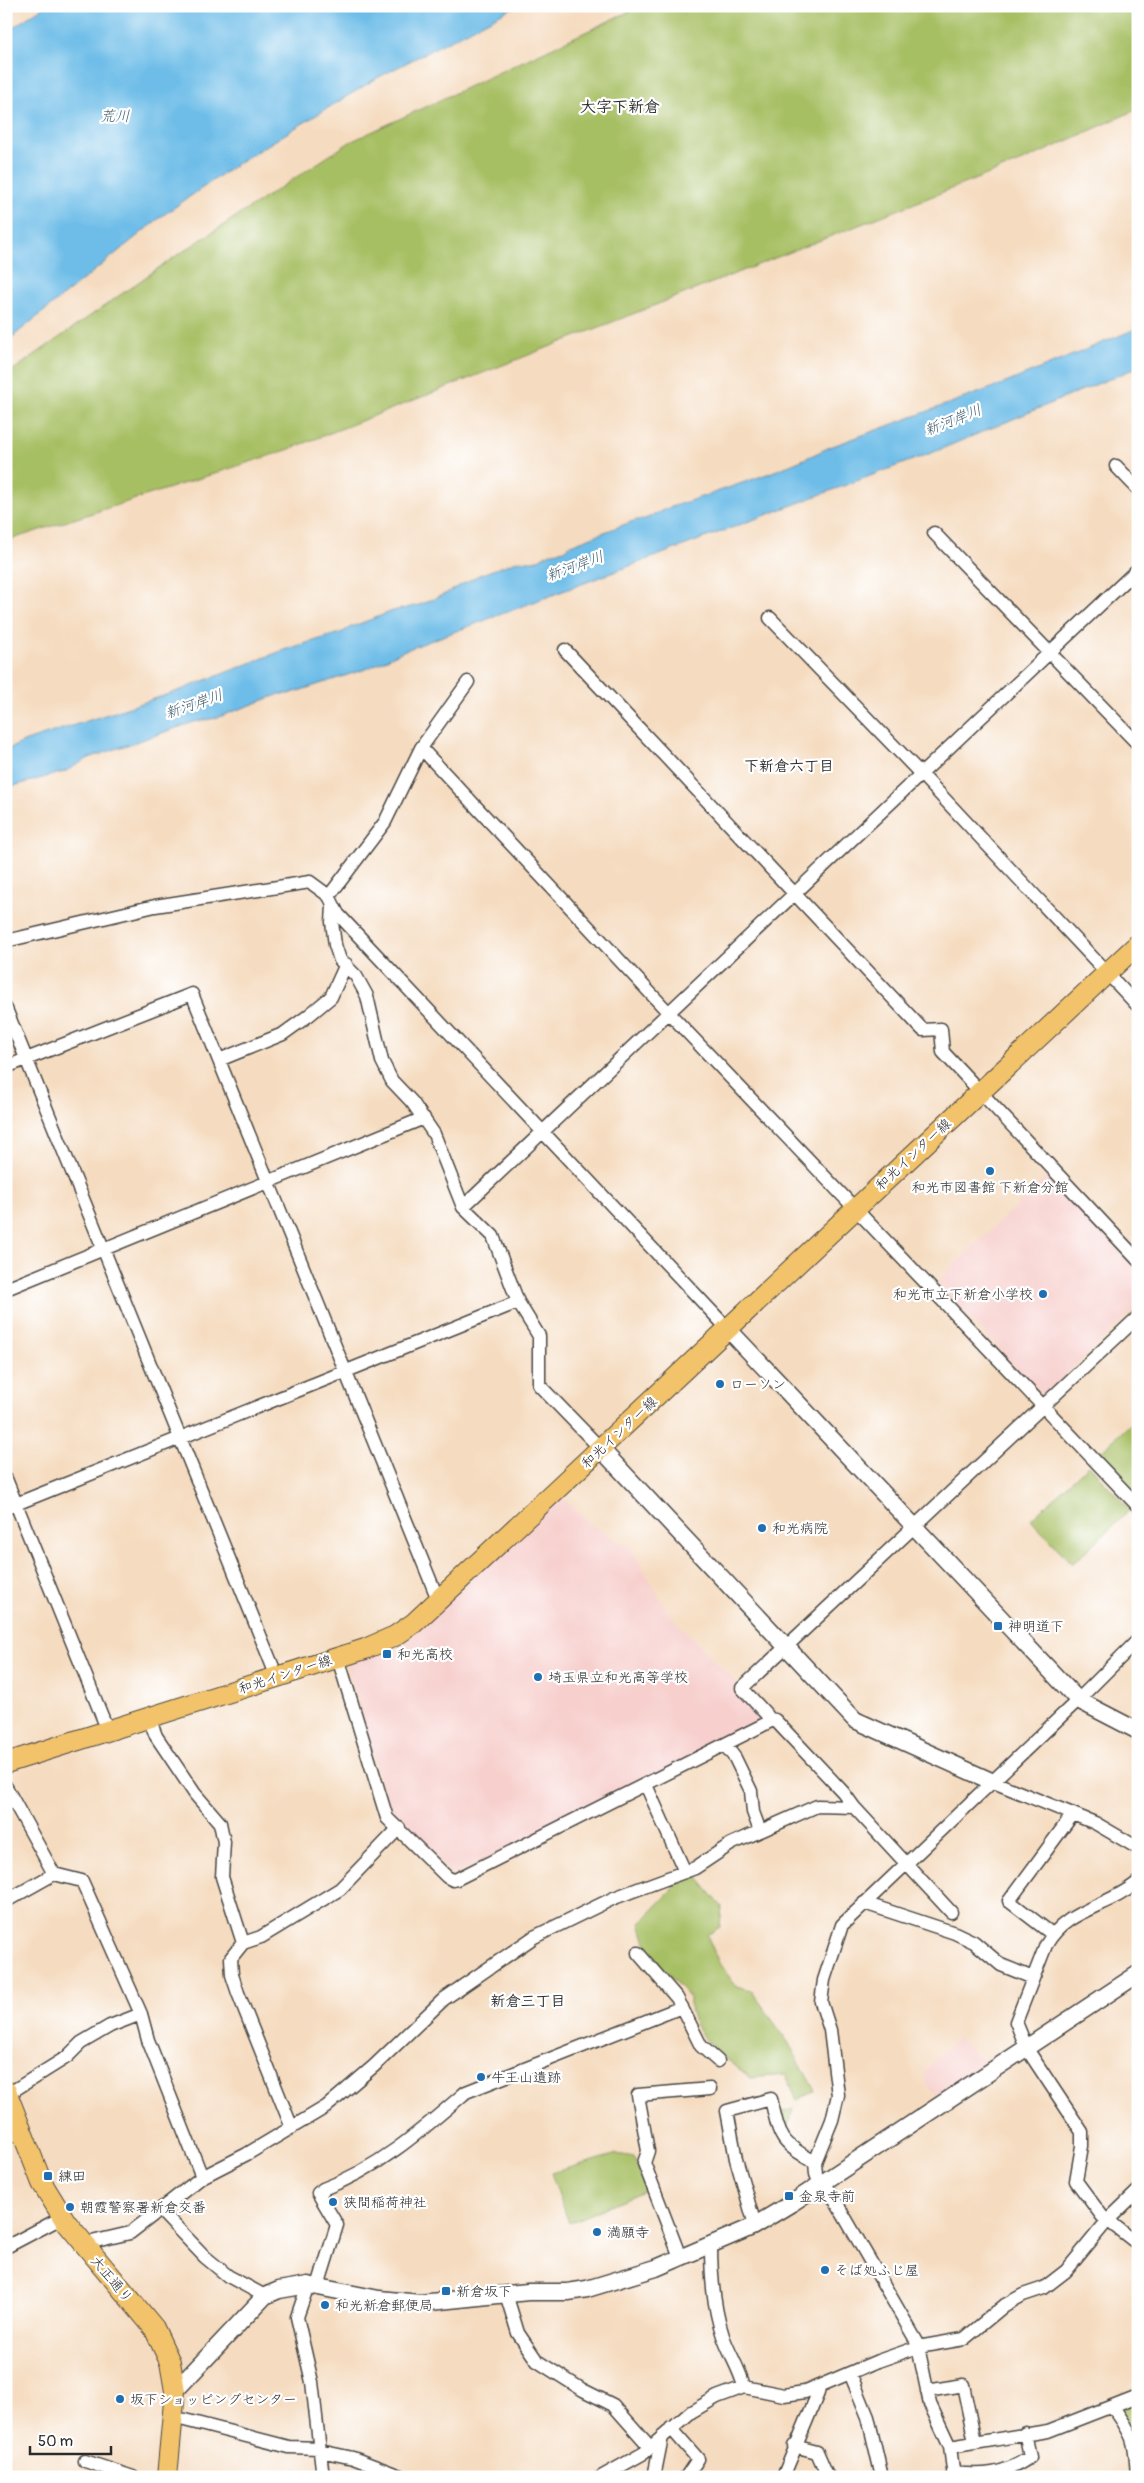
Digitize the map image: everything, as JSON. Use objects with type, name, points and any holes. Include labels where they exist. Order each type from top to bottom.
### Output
[{"type":"main road","name":"和光インター線","points":[[6,1763],[338,1658],[395,1636],[414,1623],[441,1600],[1138,944]]},
{"type":"main road","name":"大正通り","points":[[7,2093],[14,2134],[42,2184],[63,2217],[154,2328],[170,2362],[175,2391],[167,2477]]},
{"type":"street","points":[[1116,466],[1138,489]]},
{"type":"street","points":[[934,533],[1138,744]]},
{"type":"street","points":[[463,1207],[1138,569]]},
{"type":"street","points":[[770,618],[921,774],[1138,1006]]},
{"type":"street","points":[[566,650],[923,1030],[942,1029],[943,1052],[1138,1260]]},
{"type":"street","points":[[468,682],[421,748],[386,822],[331,901],[332,922],[335,945],[340,960],[356,976],[367,996],[382,1061],[392,1081],[424,1118],[434,1134],[463,1207],[493,1236],[518,1302],[539,1336],[539,1385],[855,1720],[991,1781],[1104,1827],[1138,1848]]},
{"type":"street","points":[[421,748],[669,1013],[1138,1506]]},
{"type":"street","points":[[6,941],[156,906],[310,882],[331,901],[338,914],[914,1528],[1078,1700],[1138,1731]]},
{"type":"street","points":[[219,1060],[283,1034],[308,1016],[331,997],[346,964]]},
{"type":"street","points":[[6,1067],[192,994],[435,1592],[441,1600]]},
{"type":"street","points":[[6,1009],[277,1677]]},
{"type":"street","points":[[6,1289],[424,1118]]},
{"type":"street","points":[[11,1506],[182,1439],[518,1302]]},
{"type":"street","points":[[951,1912],[854,1807],[843,1792],[775,1720],[770,1719],[742,1688],[1138,1317]]},
{"type":"street","points":[[6,1479],[11,1506],[108,1731]]},
{"type":"street","points":[[1025,2433],[1030,2457],[1014,2468],[979,2476],[953,2475],[950,2447],[927,2391],[918,2347],[872,2262],[816,2174],[815,2162],[832,2120],[838,2095],[830,2030],[821,2002],[824,1980],[842,1924],[1078,1700],[1138,1640]]},
{"type":"street","points":[[338,1658],[387,1818],[447,1877],[453,1880],[725,1745],[766,1724],[770,1719]]},
{"type":"street","points":[[149,1718],[156,1736],[222,1828],[224,1842],[222,1877],[243,1943]]},
{"type":"street","points":[[725,1745],[735,1758],[751,1791],[753,1812],[760,1831]]},
{"type":"street","points":[[646,1785],[685,1872]]},
{"type":"street","points":[[6,1787],[54,1874]]},
{"type":"street","points":[[84,2244],[130,2233],[202,2177],[292,2128],[326,2107],[444,1999],[534,1937],[614,1898],[685,1872],[730,1844],[817,1806],[854,1807]]},
{"type":"street","points":[[1052,1934],[1009,1901],[1073,1814]]},
{"type":"street","points":[[292,2128],[261,2054],[232,1974],[231,1958],[243,1943],[261,1937],[340,1889],[399,1828]]},
{"type":"street","points":[[6,1900],[54,1874],[82,1880],[141,2014],[148,2040],[202,2177]]},
{"type":"street","points":[[1138,1882],[1112,1899],[1066,1920],[1052,1934],[1016,2022],[1027,2049],[1082,2132],[1082,2146],[1076,2181],[1108,2220],[1138,2244]]},
{"type":"street","points":[[864,1903],[955,1933],[974,1942],[1001,1965],[1033,1978]]},
{"type":"street","points":[[638,1953],[677,1998],[701,2046],[718,2061]]},
{"type":"street","points":[[175,2391],[265,2296],[279,2290],[313,2286],[401,2302],[420,2302],[587,2289],[656,2268],[755,2225],[822,2184],[1138,1974]]},
{"type":"street","points":[[323,2477],[312,2382],[297,2317],[313,2286],[337,2225],[318,2194],[323,2189],[363,2172],[432,2121],[466,2092],[682,2007]]},
{"type":"street","points":[[7,2093],[67,2057],[80,2043],[110,2026],[141,2014]]},
{"type":"street","points":[[680,2257],[644,2163],[648,2151],[638,2095],[710,2089]]},
{"type":"street","points":[[755,2225],[736,2159],[727,2111],[771,2099],[780,2136],[796,2151],[815,2162]]},
{"type":"street","points":[[606,2475],[651,2448],[691,2412],[717,2397],[744,2387],[784,2395],[805,2392],[918,2347],[964,2339],[1005,2305],[1023,2295],[1044,2288],[1066,2271],[1108,2220],[1138,2191]]},
{"type":"street","points":[[162,2210],[205,2257],[228,2276],[265,2296]]},
{"type":"street","points":[[6,2247],[63,2217]]},
{"type":"street","points":[[711,2244],[713,2298],[724,2337],[741,2373],[744,2387]]},
{"type":"street","points":[[506,2294],[518,2333],[537,2361],[575,2386],[613,2405],[651,2448]]},
{"type":"street","points":[[850,2373],[868,2417],[882,2477]]},
{"type":"street","points":[[927,2391],[963,2385],[975,2442]]},
{"type":"street","points":[[783,2477],[794,2446],[818,2393],[819,2386]]},
{"type":"street","points":[[950,2447],[1025,2433],[1048,2431],[1138,2396]]},
{"type":"street","points":[[1113,2407],[1132,2435],[1136,2446],[1137,2477]]},
{"type":"street","points":[[173,2417],[289,2447],[319,2450],[353,2458],[403,2477]]},
{"type":"street","points":[[654,2477],[667,2433]]},
{"type":"street","points":[[667,2433],[698,2459],[686,2477]]},
{"type":"street","points":[[794,2446],[817,2452],[828,2477]]},
{"type":"street","points":[[85,2461],[133,2477]]},
{"type":"shaded area","name":"和光市立下新倉小学校","points":[[1049,1175],[1138,1271],[1138,1306],[1043,1396],[936,1282]]},
{"type":"shaded area","name":"埼玉県立和光高等学校","points":[[562,1496],[587,1522],[621,1543],[629,1545],[669,1614],[739,1686],[762,1717],[762,1723],[454,1875],[390,1816],[346,1662],[380,1654],[403,1643]]},
{"type":"shaded area","points":[[958,2038],[989,2066],[941,2097],[927,2087],[924,2073],[937,2057]]},
{"type":"green space","points":[[641,6],[1138,6],[1138,109],[1027,159],[287,450],[6,541],[6,375],[167,262],[350,142]]},
{"type":"green space","points":[[1138,1417],[1138,1498],[1097,1455]]},
{"type":"green space","points":[[1089,1465],[1130,1510],[1072,1564],[1031,1519]]},
{"type":"green space","points":[[694,1873],[722,1907],[720,1927],[707,1935],[719,1963],[736,1986],[751,1990],[788,2042],[815,2091],[797,2100],[786,2075],[751,2078],[720,2054],[701,2034],[695,2023],[691,2011],[690,1998],[648,1950],[640,1923],[685,1877]]},
{"type":"green space","points":[[793,2109],[789,2127],[793,2131],[787,2139],[779,2113]]},
{"type":"green space","points":[[617,2154],[634,2157],[646,2190],[569,2223],[551,2173]]},
{"type":"green space","points":[[1138,2400],[1138,2437],[1122,2413],[1122,2407]]},
{"type":"water","name":"荒川","points":[[45,6],[516,6],[377,78],[238,163],[162,216],[6,342],[6,32]]},
{"type":"water","name":"新河岸川","points":[[1138,328],[1138,367],[934,452],[403,651],[369,668],[289,694],[280,694],[216,718],[194,722],[89,758],[64,772],[6,788],[6,750],[26,741],[178,691],[284,650],[343,632],[351,627],[393,611],[419,605],[445,594],[479,575],[517,561],[534,561],[636,520],[652,516],[668,508],[771,473],[830,447],[1008,382]]},
{"type":"place","name":"和光市図書館 下新倉分館","points":[[990,1171]]},
{"type":"place","name":"和光市立下新倉小学校","points":[[1043,1294]]},
{"type":"place","name":"ローソン","points":[[720,1384]]},
{"type":"place","name":"和光病院","points":[[762,1528]]},
{"type":"place","name":"神明道下","points":[[998,1626]]},
{"type":"place","name":"和光高校","points":[[387,1654]]},
{"type":"place","name":"埼玉県立和光高等学校","points":[[538,1677]]},
{"type":"place","name":"牛王山遺跡","points":[[481,2077]]},
{"type":"place","name":"練田","points":[[48,2176]]},
{"type":"place","name":"金泉寺前","points":[[789,2196]]},
{"type":"place","name":"狭間稲荷神社","points":[[333,2202]]},
{"type":"place","name":"朝霞警察署新倉交番","points":[[70,2207]]},
{"type":"place","name":"満願寺","points":[[597,2232]]},
{"type":"place","name":"そば処ふじ屋","points":[[825,2270]]},
{"type":"place","name":"新倉坂下","points":[[446,2291]]},
{"type":"place","name":"和光新倉郵便局","points":[[325,2305]]},
{"type":"place","name":"坂下ショッピングセンター","points":[[120,2399]]},
{"type":"district","name":"大字下新倉","points":[[620,106]]},
{"type":"district","name":"下新倉六丁目","points":[[789,766]]},
{"type":"district","name":"新倉三丁目","points":[[528,2001]]}]
